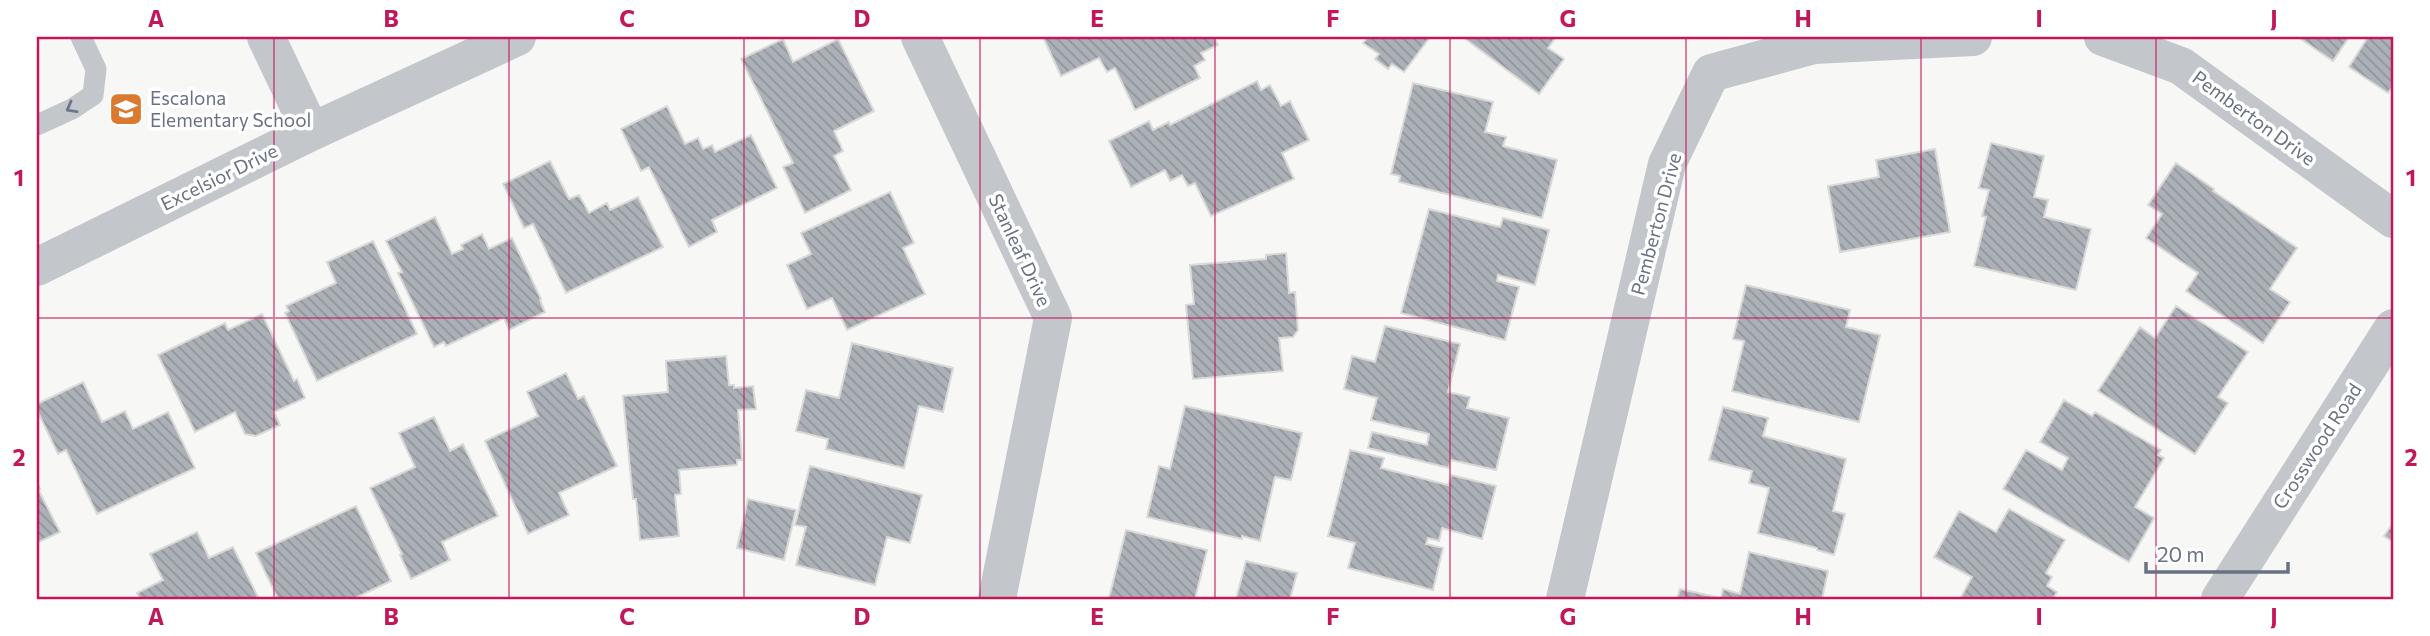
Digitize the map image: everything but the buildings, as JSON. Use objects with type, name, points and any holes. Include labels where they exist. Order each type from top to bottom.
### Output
[{"type":"street","points":[[266,37],[311,132]]},
{"type":"street","name":"Excelsior Drive","points":[[37,267],[311,132],[517,37]]},
{"type":"street","name":"Stanleaf Drive","points":[[920,37],[1053,318],[996,599]]},
{"type":"street","name":"Pemberton Drive","points":[[1565,599],[1667,164],[1711,73],[1814,45],[1973,37]]},
{"type":"street","name":"Pemberton Drive","points":[[2103,37],[2181,66],[2393,219]]},
{"type":"street","name":"Crosswood Road","points":[[2220,599],[2393,328]]},
{"type":"lane","points":[[37,125],[72,109],[93,95],[96,69],[81,37]]},
{"type":"place","name":"Escalona Elementary School","points":[[126,109]]}]
